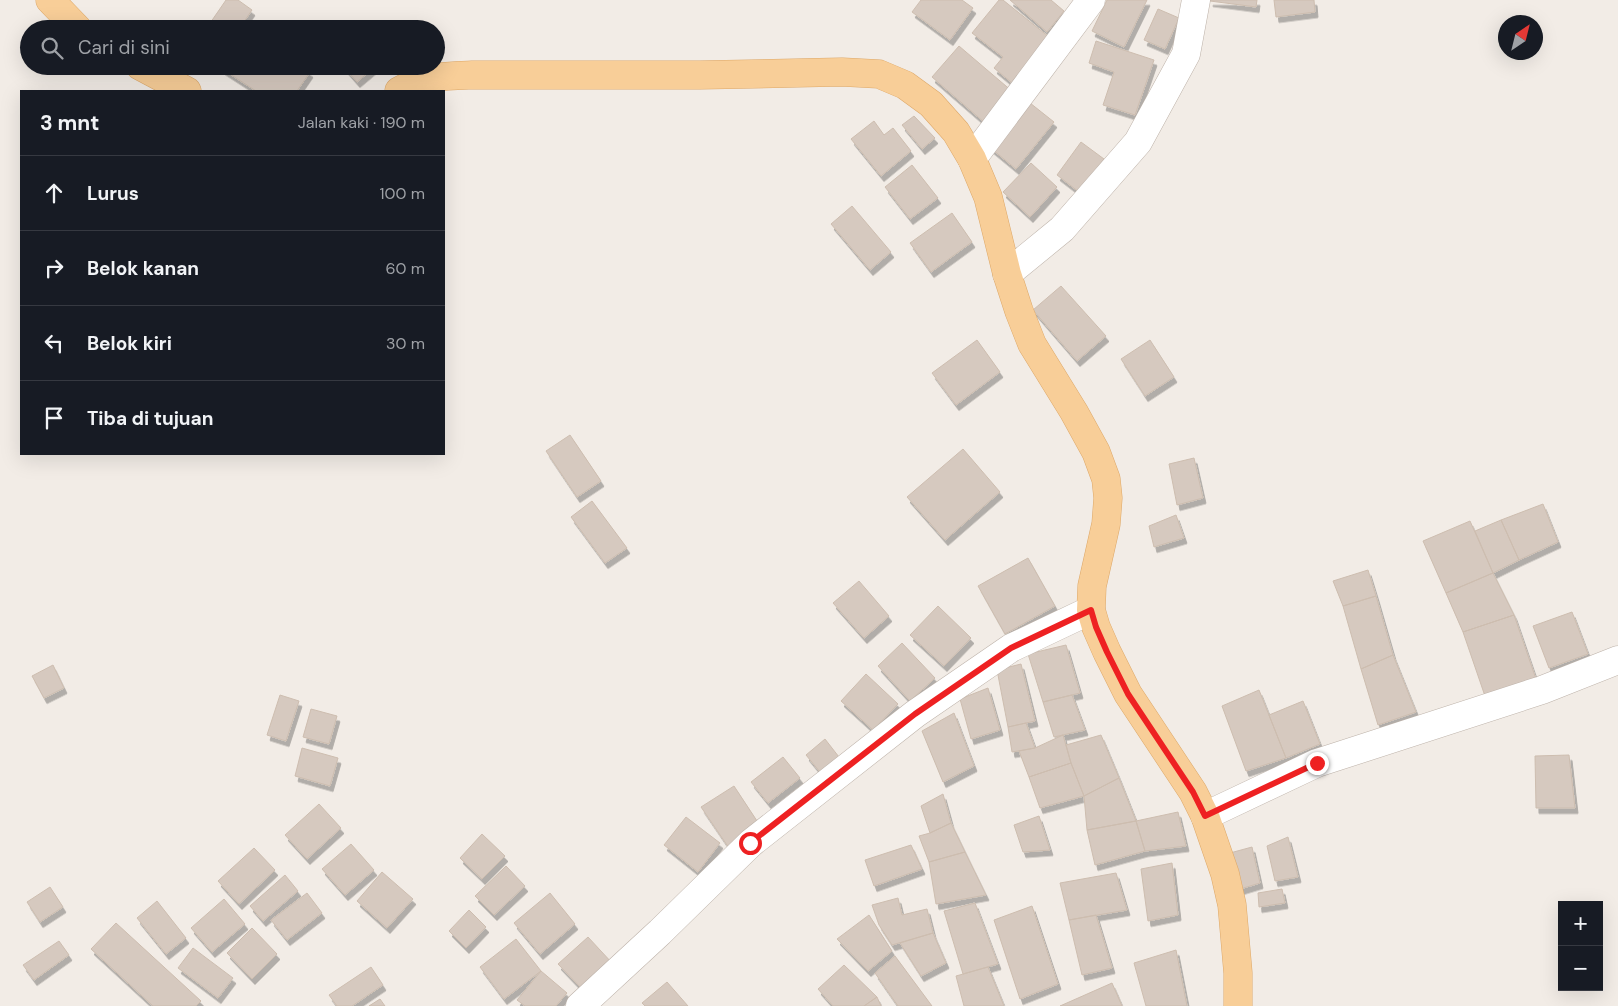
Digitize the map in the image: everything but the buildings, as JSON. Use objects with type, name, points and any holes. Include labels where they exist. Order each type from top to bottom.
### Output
[{"type":"main road","points":[[50,0],[69,20]]},
{"type":"main road","points":[[401,90],[414,82],[422,80],[472,74],[700,75],[842,72],[879,74],[906,84],[931,104],[956,132],[972,159],[988,197],[1007,274],[1032,344],[1096,452],[1106,479],[1108,498],[1106,524],[1092,586],[1091,610],[1107,652],[1128,694],[1193,792],[1205,816],[1225,874],[1232,906],[1238,973],[1238,1006]]},
{"type":"main road","points":[[157,75],[185,90]]},
{"type":"street","points":[[972,159],[1090,0]]},
{"type":"street","points":[[1007,274],[1062,229],[1138,142],[1186,54],[1196,0]]},
{"type":"street","points":[[580,1006],[660,932],[750,843],[915,714],[1011,648],[1091,610]]},
{"type":"street","points":[[1205,816],[1317,763],[1542,690],[1618,660]]},
{"type":"route","points":[[750,843],[915,714],[1011,648],[1091,610],[1107,652],[1128,694],[1193,792],[1205,816],[1317,763]]}]
